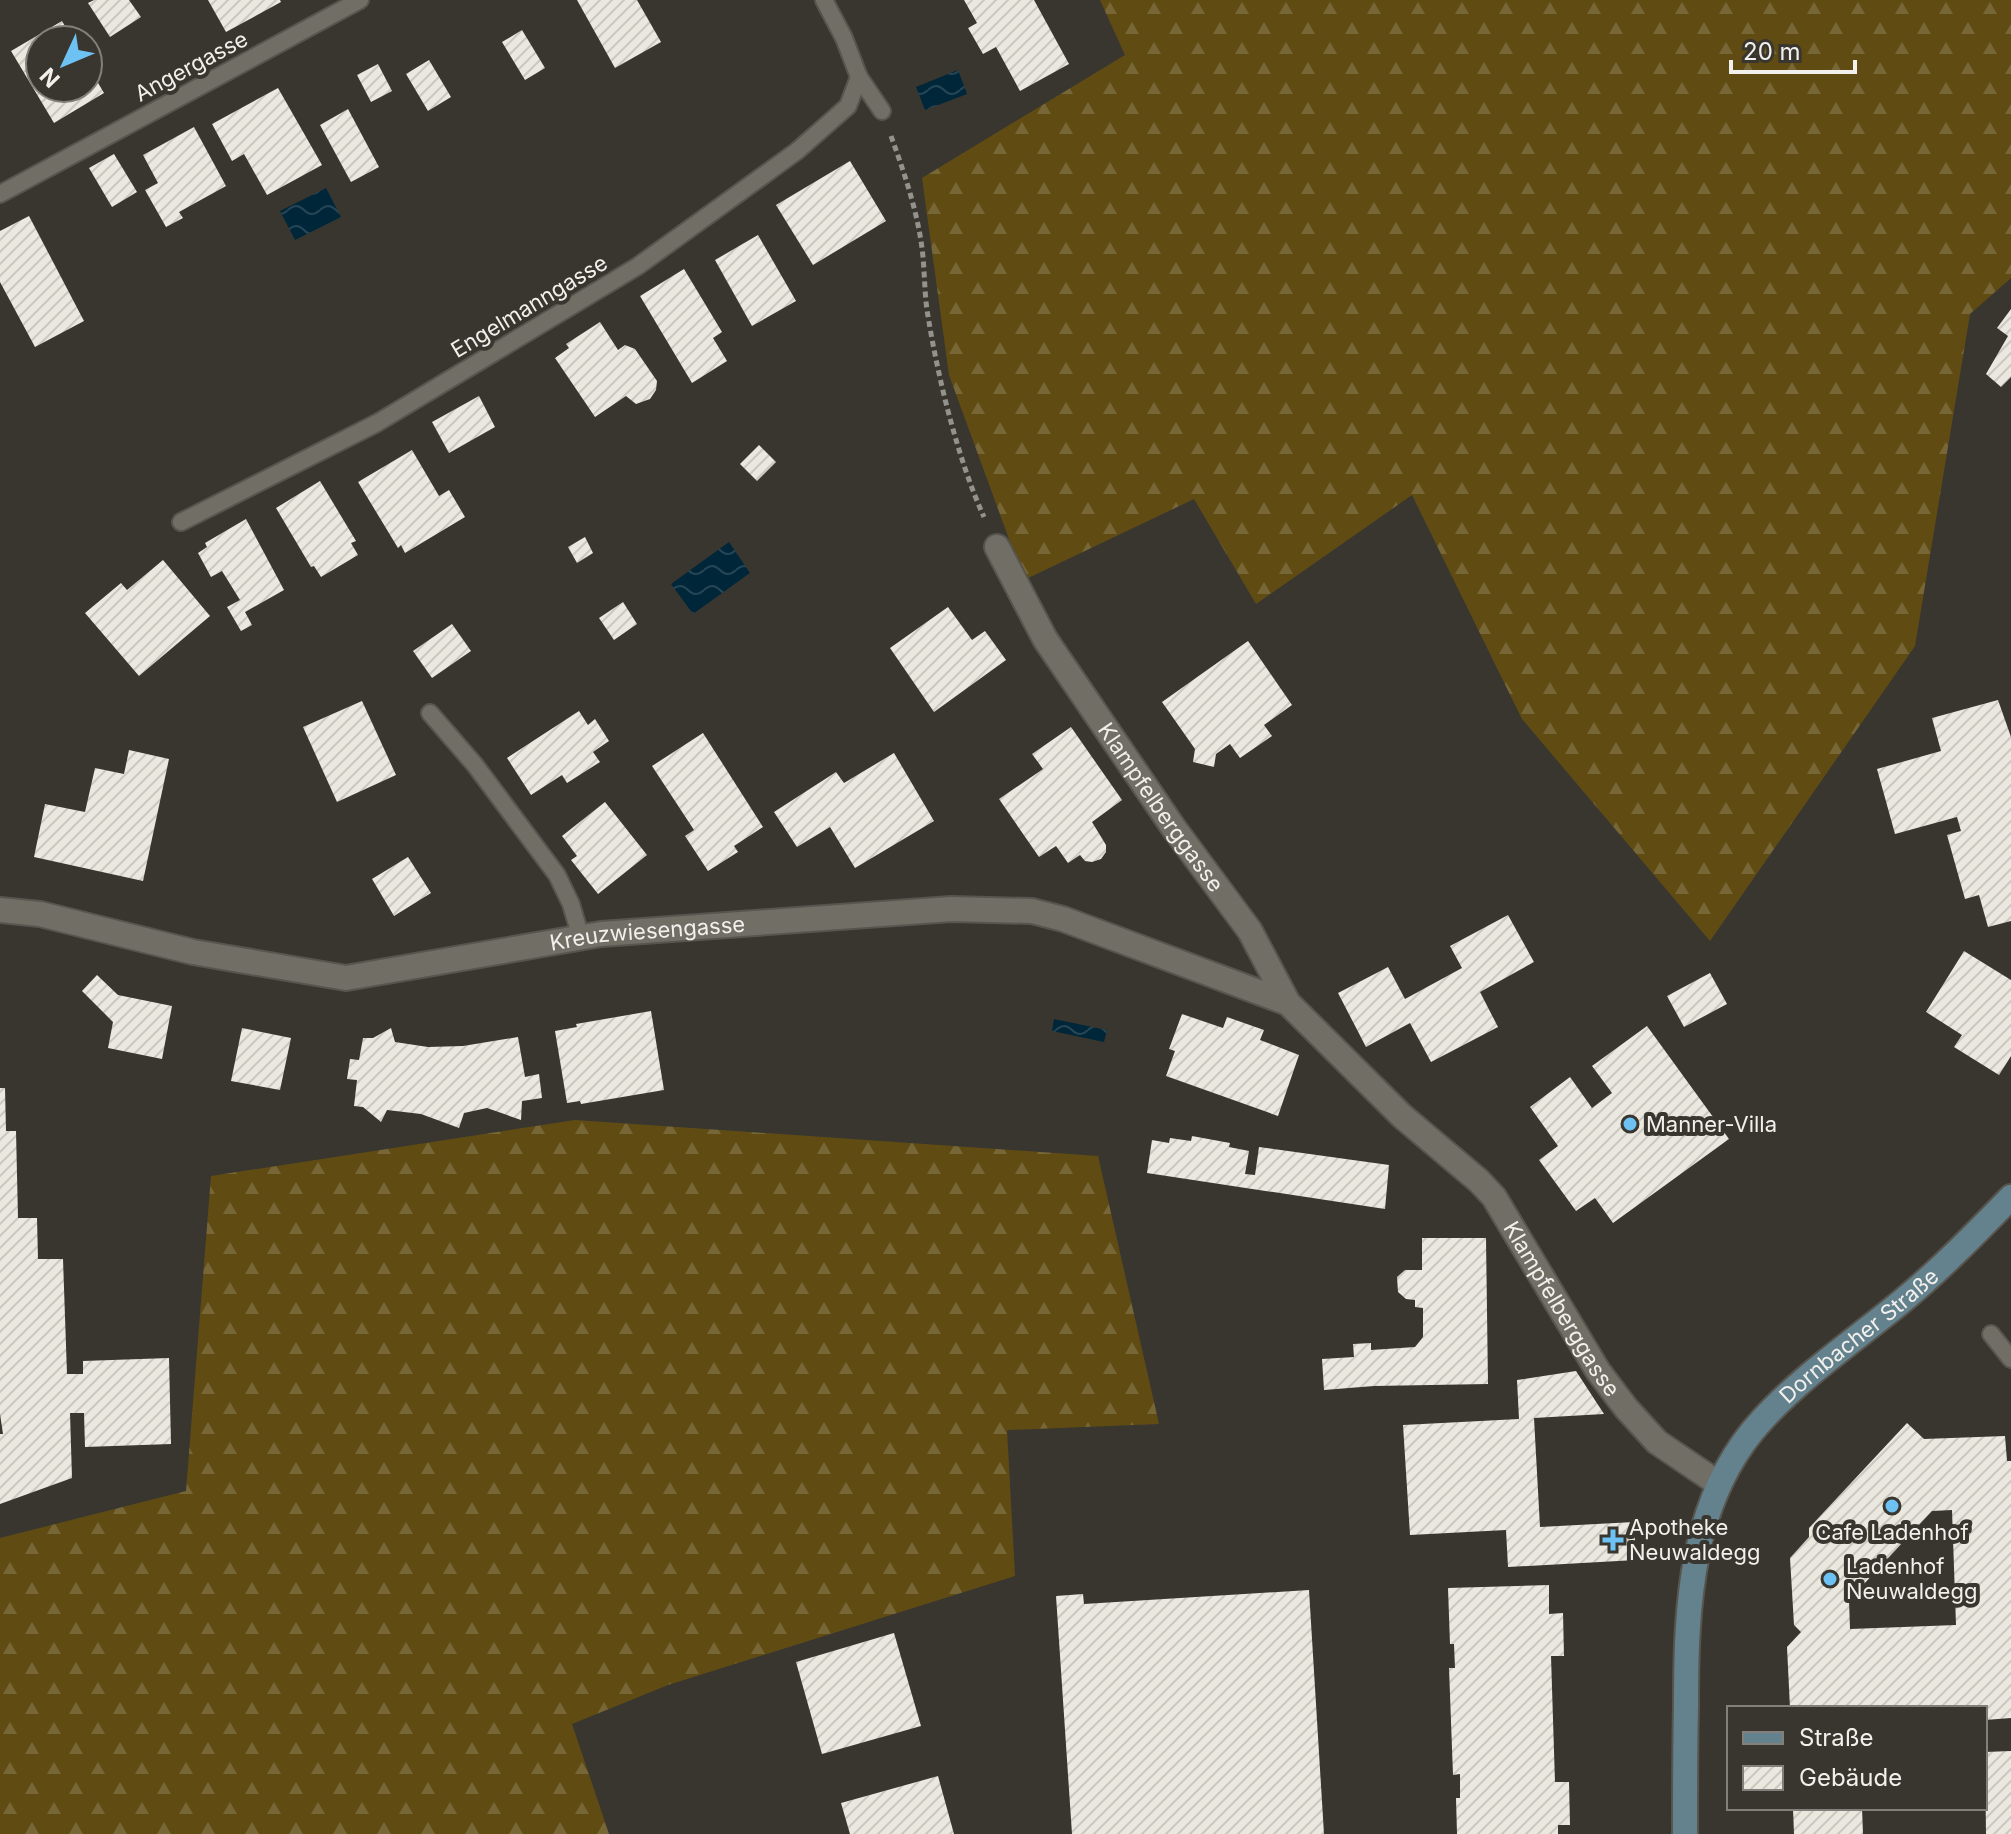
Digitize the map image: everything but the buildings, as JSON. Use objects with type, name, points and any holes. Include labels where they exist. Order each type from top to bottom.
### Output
[{"type":"main road","name":"Dornbacher Straße","points":[[1685,1834],[1689,1605],[1693,1567],[1705,1519],[1719,1484],[1738,1450],[1776,1405],[1905,1298],[2011,1197]]},
{"type":"street","name":"Klampfelberggasse","points":[[997,547],[1045,639],[1173,827],[1250,931],[1288,1003],[1402,1116],[1494,1197],[1598,1371],[1626,1408],[1657,1442],[1719,1484]]},
{"type":"street","name":"Kreuzwiesengasse","points":[[0,910],[40,914],[193,952],[346,978],[581,938],[855,915],[981,908],[1032,911],[1063,919],[1288,1003]]},
{"type":"lane","name":"Angergasse","points":[[0,194],[360,0]]},
{"type":"lane","points":[[824,0],[844,38],[859,77],[882,111]]},
{"type":"lane","name":"Engelmanngasse","points":[[181,522],[377,423],[638,266],[797,151],[848,106],[859,77]]},
{"type":"lane","points":[[430,713],[475,765],[557,875],[571,904],[581,938]]},
{"type":"lane","points":[[1991,1334],[2011,1359]]},
{"type":"path","points":[[882,111],[906,178],[922,246],[928,315],[970,487],[997,547]]},
{"type":"green space","points":[[1100,0],[2011,0],[2011,278],[1970,314],[1915,646],[1710,941],[1522,719],[1412,495],[1256,604],[1194,499],[1024,580],[949,375],[922,178],[1125,55]]},
{"type":"green space","points":[[575,1120],[1098,1156],[1159,1424],[1007,1430],[1015,1576],[668,1685],[572,1724],[609,1834],[0,1834],[0,1538],[186,1491],[211,1176]]},
{"type":"water","points":[[958,70],[967,94],[925,110],[916,87]]},
{"type":"water","points":[[326,188],[341,217],[295,240],[280,211]]},
{"type":"water","points":[[729,542],[750,573],[693,614],[671,584]]},
{"type":"water","points":[[1054,1019],[1107,1030],[1104,1042],[1052,1031]]},
{"type":"place","name":"Manner-Villa","points":[[1630,1124]]},
{"type":"place","name":"Cafe Ladenhof","points":[[1892,1506]]},
{"type":"place","name":"Apotheke Neuwaldegg","points":[[1613,1540]]},
{"type":"place","name":"Ladenhof Neuwaldegg","points":[[1830,1579]]}]
